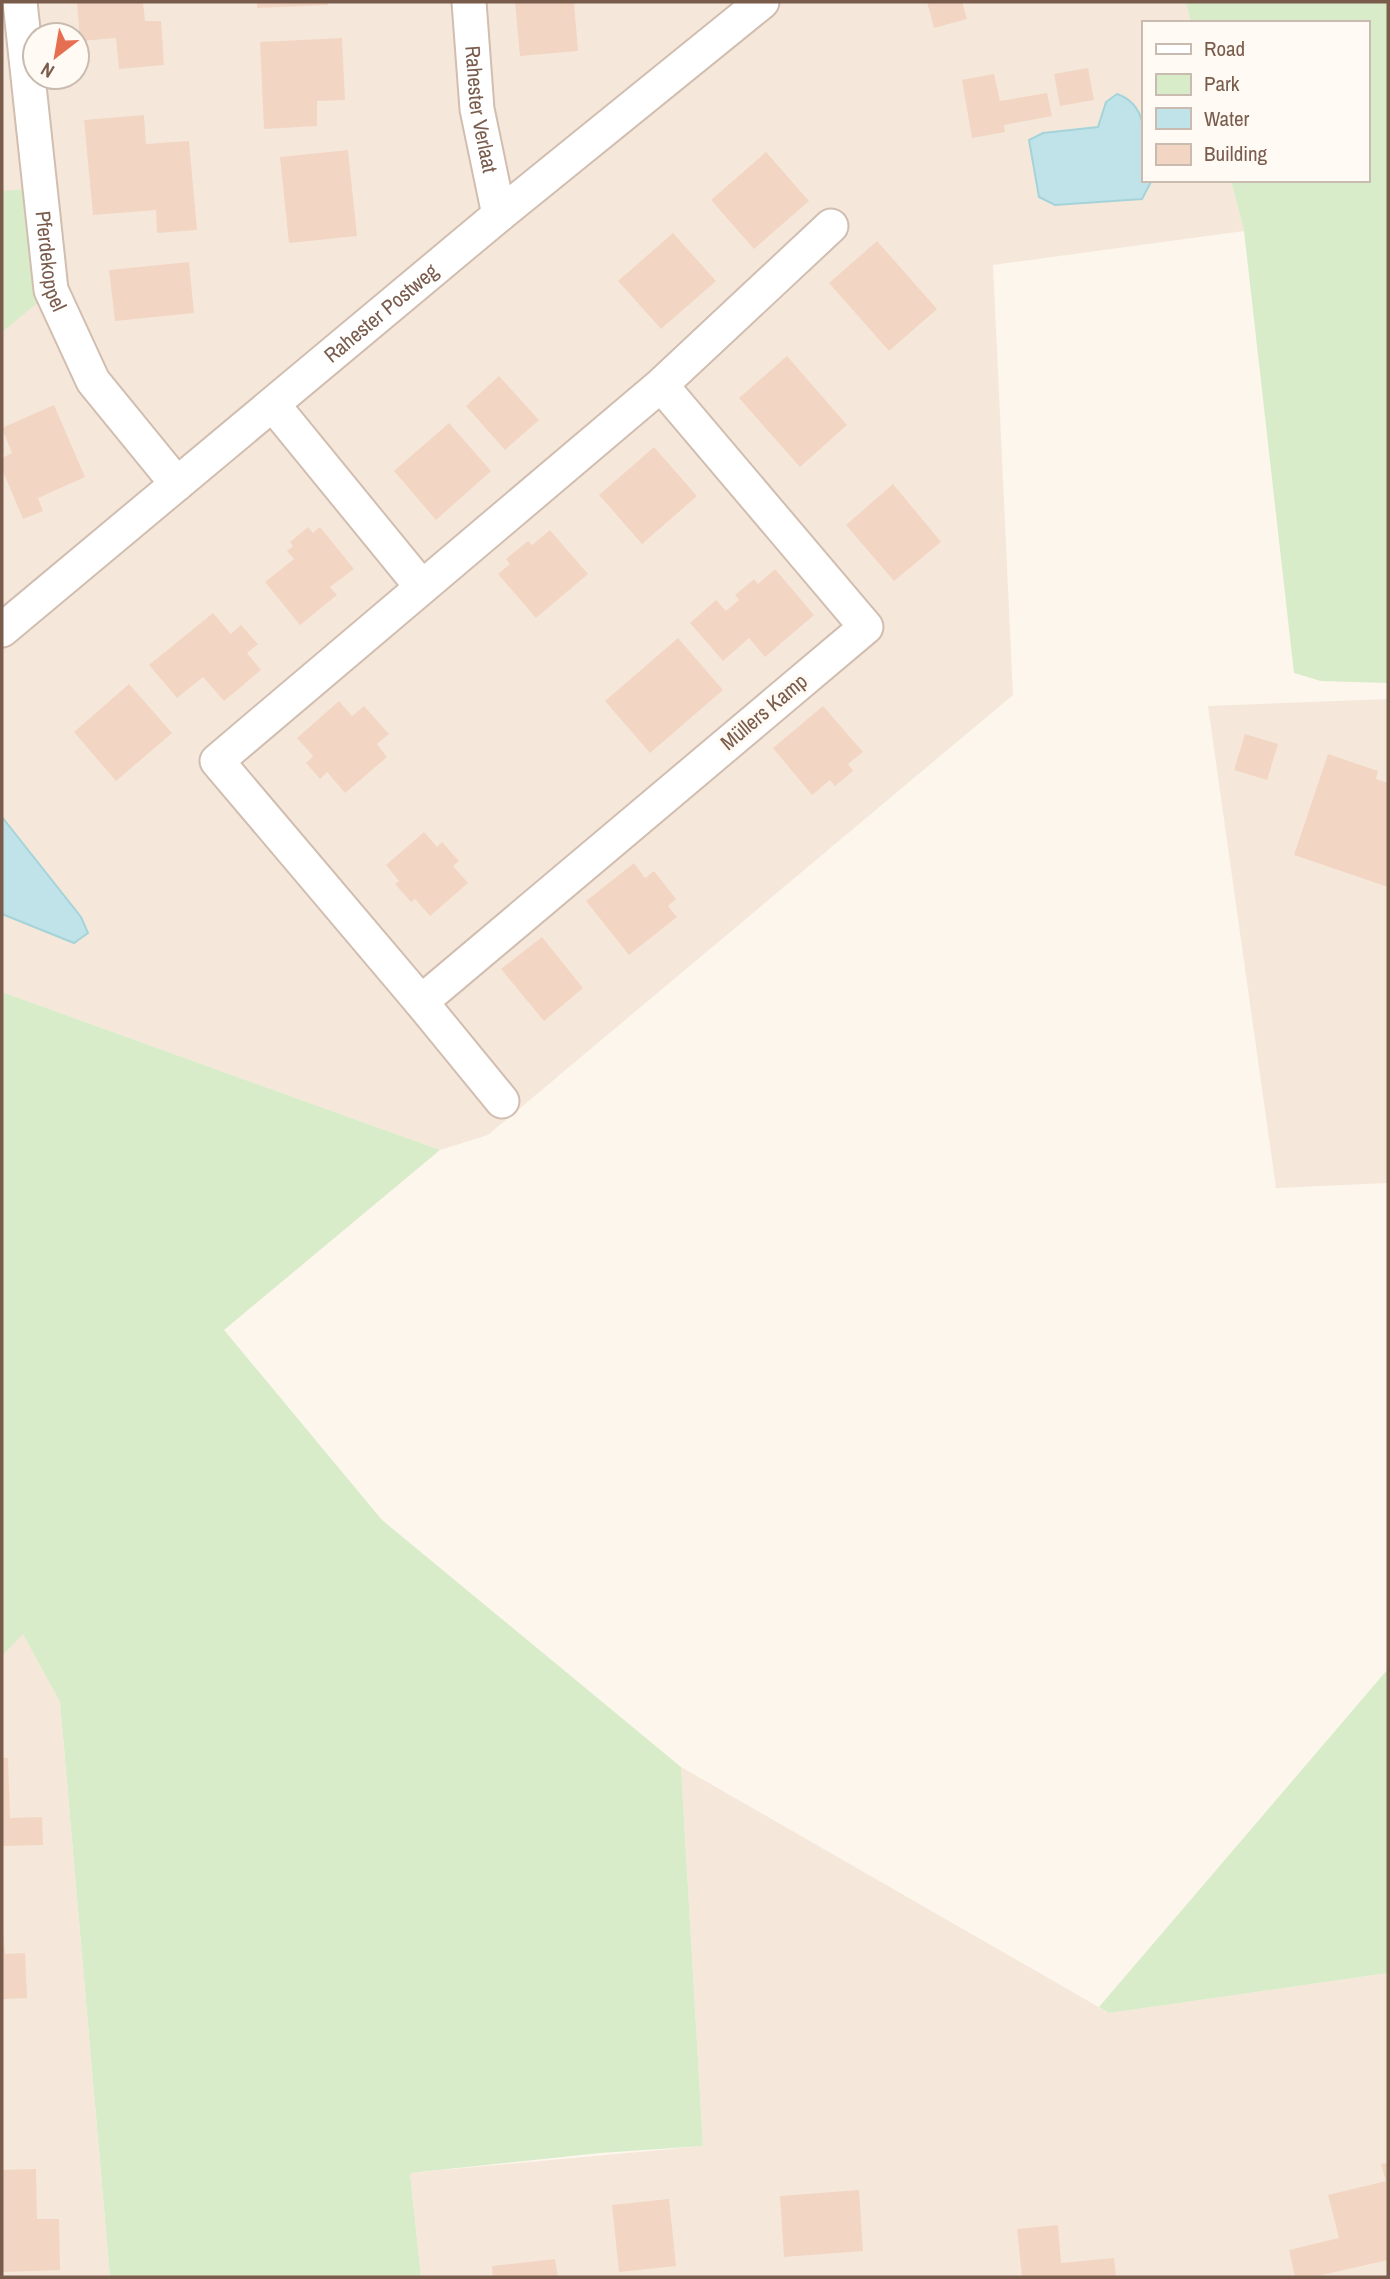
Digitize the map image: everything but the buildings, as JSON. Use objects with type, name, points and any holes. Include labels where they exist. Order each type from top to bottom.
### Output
[{"type":"street","name":"Pferdekoppel","points":[[20,2],[51,290],[93,381],[177,484]]},
{"type":"street","name":"Rahester Verlaat","points":[[469,2],[477,109],[499,215]]},
{"type":"street","name":"Rahester Postweg","points":[[2,630],[274,406],[499,215],[762,2]]},
{"type":"street","points":[[502,1101],[216,761],[661,385],[831,226]]},
{"type":"street","name":"Müllers Kamp","points":[[421,1002],[866,626],[661,385]]},
{"type":"street","points":[[274,406],[421,586]]},
{"type":"shaded area","points":[[2,2],[1186,2],[1191,21],[1142,21],[1142,182],[1232,182],[1244,231],[993,265],[1013,695],[488,1135],[440,1150],[2,992]]},
{"type":"shaded area","points":[[1388,699],[1388,1183],[1276,1188],[1208,706]]},
{"type":"shaded area","points":[[23,1633],[60,1702],[110,2277],[2,2277],[2,1656]]},
{"type":"shaded area","points":[[681,1767],[1109,2013],[1388,1973],[1388,2277],[421,2277],[410,2173],[703,2146]]},
{"type":"green space","points":[[1186,2],[1388,2],[1388,683],[1321,681],[1294,673],[1244,231],[1232,182],[1369,182],[1369,21],[1191,21]]},
{"type":"green space","points":[[29,189],[42,299],[2,332],[2,191]]},
{"type":"green space","points":[[2,992],[440,1150],[224,1330],[382,1520],[681,1767],[703,2146],[600,2153],[410,2173],[421,2277],[110,2277],[60,1702],[23,1634],[2,1656]]},
{"type":"green space","points":[[1388,1669],[1388,1973],[1109,2013],[1099,2007]]},
{"type":"water","points":[[1117,94],[1136,108],[1141,118],[1142,182],[1151,182],[1142,199],[1055,205],[1039,197],[1029,140],[1043,133],[1098,127],[1106,102]]},
{"type":"water","points":[[2,817],[81,917],[88,933],[74,943],[2,914]]}]
